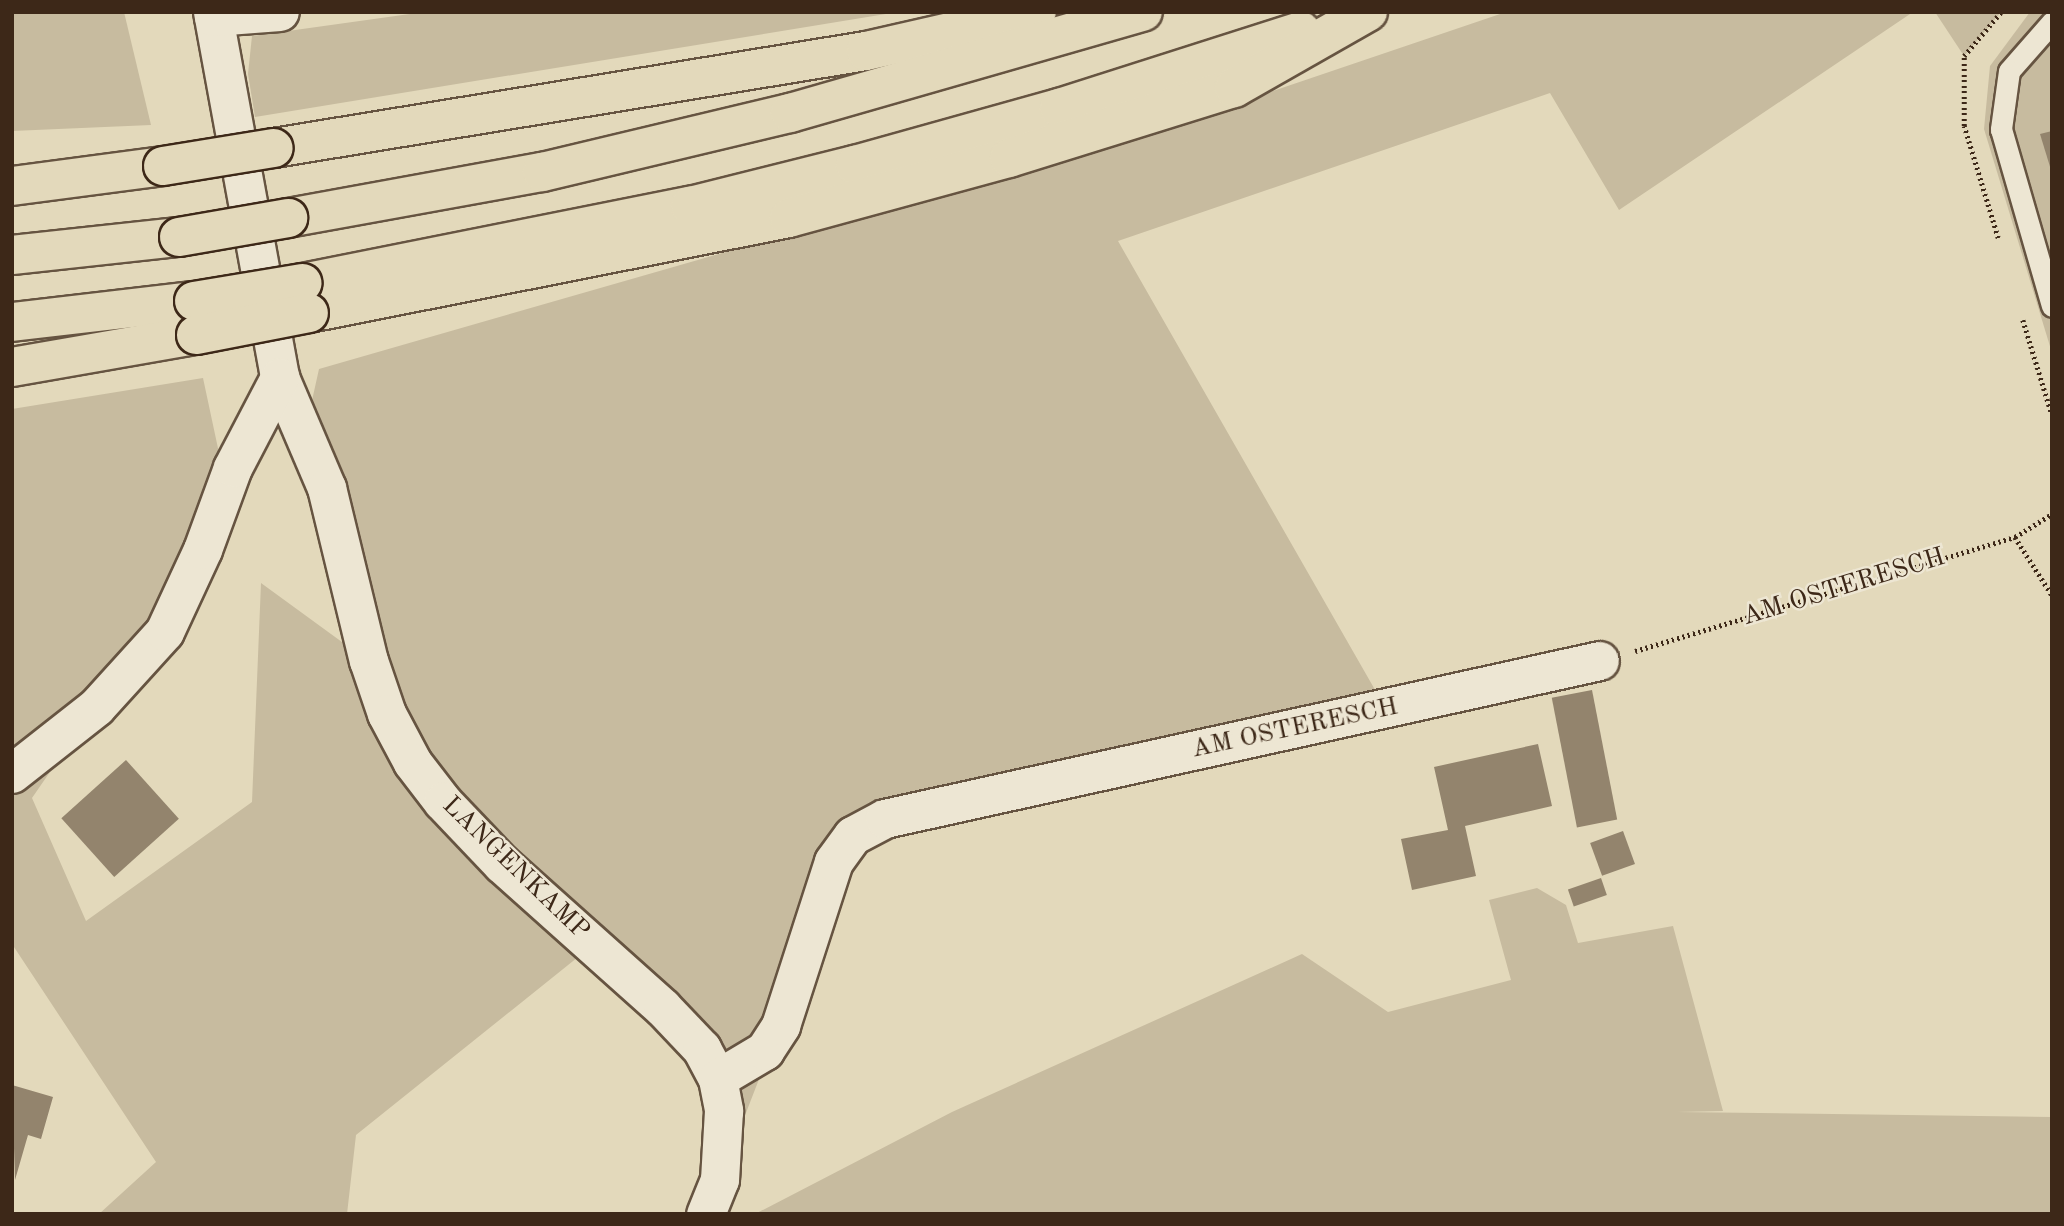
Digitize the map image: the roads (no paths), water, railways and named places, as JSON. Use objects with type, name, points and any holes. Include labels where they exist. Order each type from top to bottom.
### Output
[{"type":"highway","points":[[12,186],[163,166],[866,51],[1037,12]]},
{"type":"highway","points":[[12,255],[179,237],[542,172],[790,113],[1143,12]]},
{"type":"highway","points":[[306,298],[855,165],[1059,108],[1357,12]]},
{"type":"highway","points":[[12,367],[195,318],[789,218],[1009,158],[1234,88],[1368,12]]},
{"type":"highway","points":[[12,322],[195,318]]},
{"type":"street","points":[[213,14],[280,12]]},
{"type":"street","name":"LANGENKAMP","points":[[213,14],[280,378],[327,488],[369,662],[387,714],[413,763],[436,793],[502,864],[593,945],[702,1049],[718,1079],[724,1111],[720,1180],[706,1214]]},
{"type":"street","points":[[12,774],[97,707],[165,632],[202,550],[233,468],[280,378]]},
{"type":"street","name":"AM OSTERESCH","points":[[718,1079],[765,1051],[781,1026],[834,862],[853,836],[885,819],[1600,661]]},
{"type":"lane","points":[[2052,22],[2009,71],[2001,129],[2052,306]]}]
